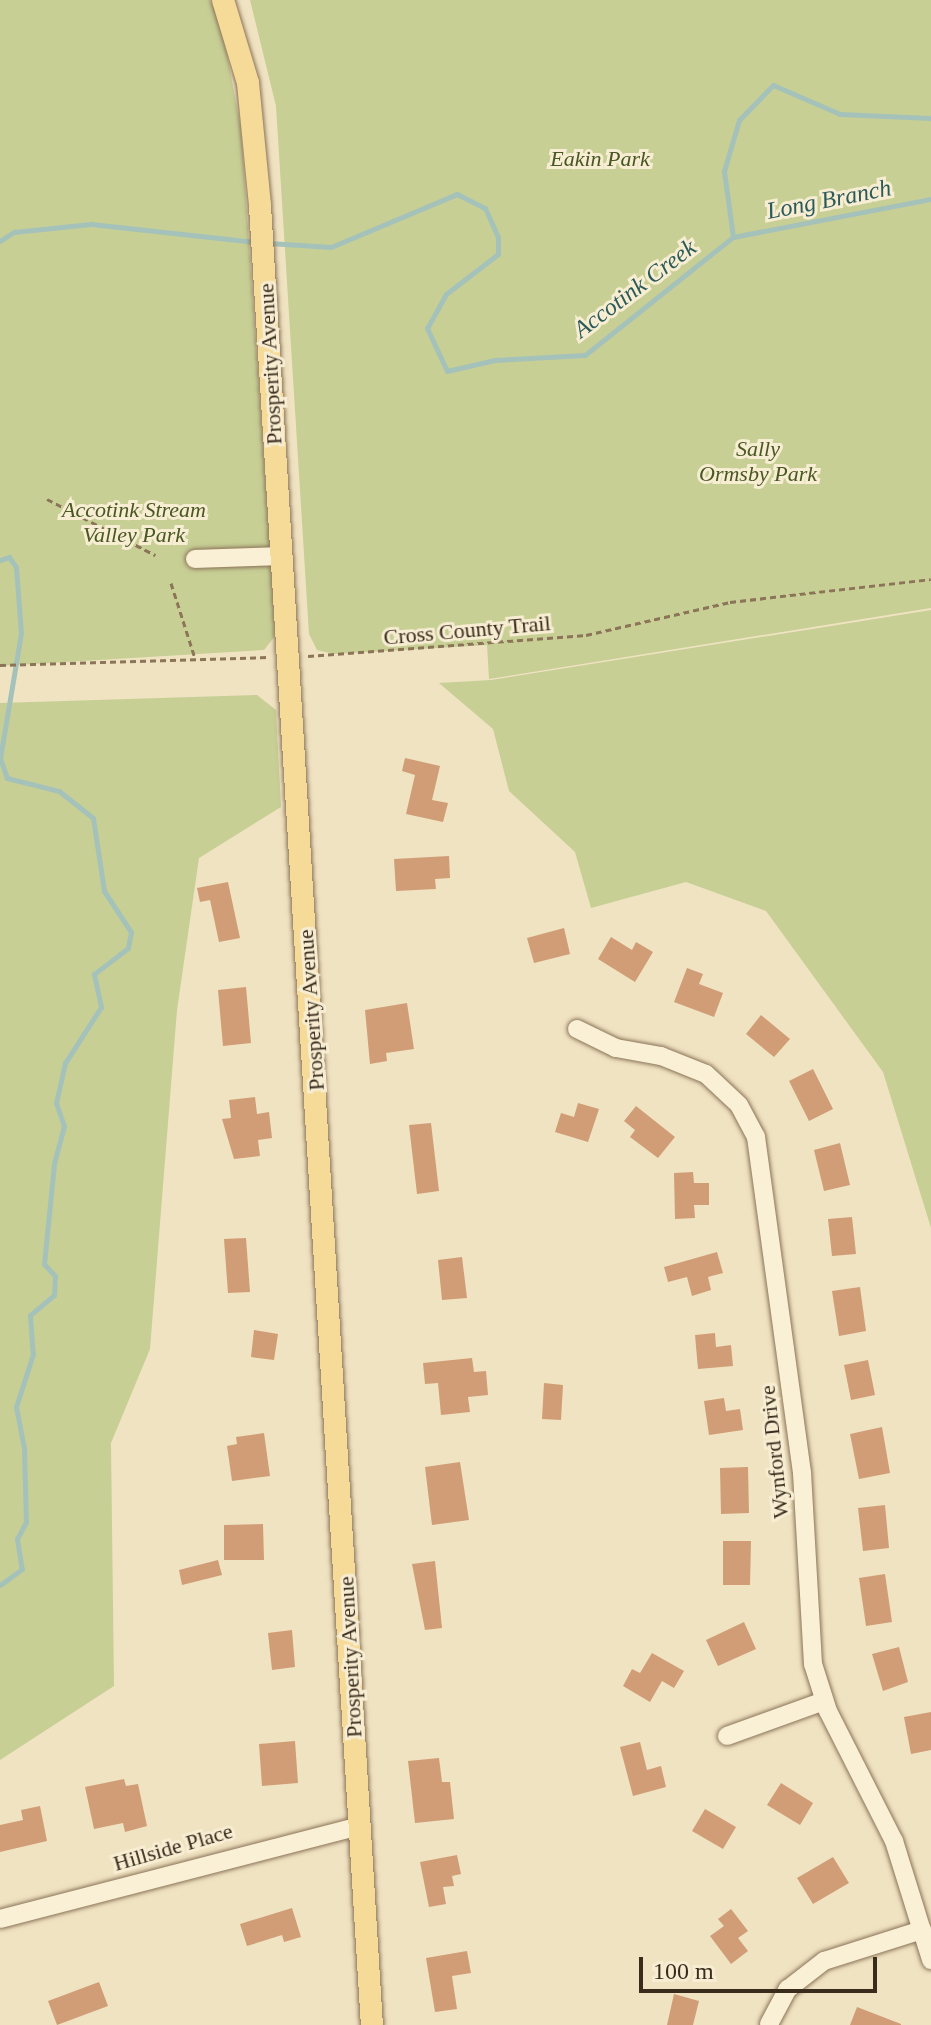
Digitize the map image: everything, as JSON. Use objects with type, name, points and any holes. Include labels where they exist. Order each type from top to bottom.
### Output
[{"type":"main road","name":"Prosperity Avenue","points":[[223,0],[248,83],[265,272],[372,2025]]},
{"type":"street","points":[[195,559],[281,556]]},
{"type":"street","name":"Wynford Drive","points":[[577,1029],[616,1048],[661,1056],[706,1074],[739,1105],[756,1137],[802,1473],[808,1624],[824,1701],[894,1841],[931,1960]]},
{"type":"street","points":[[727,1736],[824,1701]]},
{"type":"street","name":"Hillside Place","points":[[0,1919],[359,1826]]},
{"type":"street","points":[[769,2024],[788,1989],[824,1961],[922,1930]]},
{"type":"path","points":[[47,499],[121,542],[155,555]]},
{"type":"path","name":"Cross County Trail","points":[[2,665],[194,656],[383,654],[586,635],[730,602],[931,579]]},
{"type":"path","points":[[171,583],[194,656]]},
{"type":"green space","name":"Accotink Stream Valley Park","points":[[0,0],[210,0],[221,23],[241,129],[270,548],[275,636],[264,650],[0,666]]},
{"type":"green space","points":[[250,0],[931,0],[931,608],[489,679],[487,645],[334,654],[317,650],[309,634],[276,106]]},
{"type":"green space","points":[[931,610],[931,1228],[883,1072],[766,911],[686,882],[591,908],[575,852],[509,791],[493,729],[439,683],[491,680]]},
{"type":"green space","points":[[257,695],[276,710],[281,807],[199,858],[177,1010],[150,1349],[111,1443],[114,1686],[0,1760],[0,703]]},
{"type":"building","points":[[405,758],[440,766],[432,800],[448,803],[443,822],[406,814],[415,775],[402,771]]},
{"type":"building","points":[[449,856],[450,878],[435,879],[436,889],[396,891],[394,859]]},
{"type":"building","points":[[228,882],[240,938],[219,942],[210,900],[200,902],[197,888]]},
{"type":"building","points":[[564,928],[570,954],[534,963],[527,938]]},
{"type":"building","points":[[611,937],[632,950],[636,942],[653,952],[635,982],[598,959]]},
{"type":"building","points":[[687,968],[703,974],[699,984],[723,993],[714,1017],[674,1002]]},
{"type":"building","points":[[246,987],[251,1043],[223,1046],[218,990]]},
{"type":"building","points":[[407,1003],[414,1049],[386,1053],[387,1061],[370,1064],[365,1010]]},
{"type":"building","points":[[761,1015],[790,1039],[774,1057],[746,1034]]},
{"type":"building","points":[[813,1069],[833,1109],[809,1121],[789,1081]]},
{"type":"building","points":[[255,1097],[257,1114],[269,1112],[272,1138],[258,1140],[260,1156],[234,1159],[222,1119],[231,1118],[229,1100]]},
{"type":"building","points":[[578,1103],[599,1109],[588,1142],[555,1132],[561,1113],[574,1117]]},
{"type":"building","points":[[636,1106],[675,1137],[658,1158],[630,1137],[635,1130],[624,1121]]},
{"type":"building","points":[[431,1123],[439,1191],[417,1194],[409,1125]]},
{"type":"building","points":[[840,1143],[850,1185],[824,1191],[814,1150]]},
{"type":"building","points":[[693,1172],[694,1183],[709,1183],[709,1205],[694,1205],[695,1218],[675,1219],[674,1173]]},
{"type":"building","points":[[852,1217],[856,1254],[832,1256],[828,1219]]},
{"type":"building","points":[[246,1238],[250,1292],[228,1293],[224,1239]]},
{"type":"building","points":[[717,1252],[723,1273],[708,1277],[711,1290],[692,1296],[687,1277],[668,1282],[664,1267]]},
{"type":"building","points":[[462,1257],[467,1298],[442,1300],[438,1260]]},
{"type":"building","points":[[860,1287],[866,1331],[839,1336],[832,1291]]},
{"type":"building","points":[[254,1330],[278,1334],[274,1360],[251,1357]]},
{"type":"building","points":[[715,1333],[716,1347],[731,1345],[733,1366],[698,1369],[695,1335]]},
{"type":"building","points":[[472,1358],[474,1372],[486,1371],[488,1395],[468,1397],[470,1412],[441,1415],[438,1383],[425,1384],[423,1363]]},
{"type":"building","points":[[868,1360],[875,1395],[851,1400],[844,1365]]},
{"type":"building","points":[[544,1383],[563,1385],[561,1420],[542,1419]]},
{"type":"building","points":[[724,1398],[726,1411],[740,1409],[743,1430],[709,1435],[704,1401]]},
{"type":"building","points":[[882,1427],[890,1473],[859,1479],[850,1434]]},
{"type":"building","points":[[264,1433],[270,1476],[232,1481],[227,1446],[237,1444],[236,1437]]},
{"type":"building","points":[[460,1462],[469,1520],[432,1525],[425,1467]]},
{"type":"building","points":[[748,1467],[749,1513],[721,1514],[720,1468]]},
{"type":"building","points":[[885,1505],[889,1548],[863,1551],[858,1508]]},
{"type":"building","points":[[263,1524],[264,1560],[224,1560],[224,1525]]},
{"type":"building","points":[[723,1541],[751,1541],[750,1585],[723,1585]]},
{"type":"building","points":[[218,1560],[222,1575],[182,1585],[179,1570]]},
{"type":"building","points":[[435,1561],[442,1628],[425,1630],[412,1564]]},
{"type":"building","points":[[885,1574],[892,1622],[866,1626],[859,1578]]},
{"type":"building","points":[[744,1622],[756,1649],[718,1666],[706,1640]]},
{"type":"building","points":[[292,1630],[295,1667],[272,1670],[268,1633]]},
{"type":"building","points":[[899,1647],[908,1682],[883,1691],[872,1654]]},
{"type":"building","points":[[652,1653],[684,1671],[674,1688],[662,1681],[650,1702],[623,1686],[632,1669],[640,1673]]},
{"type":"building","points":[[931,1712],[931,1750],[911,1754],[904,1717]]},
{"type":"building","points":[[295,1741],[298,1783],[262,1786],[259,1744]]},
{"type":"building","points":[[640,1742],[647,1770],[661,1766],[666,1787],[633,1796],[620,1747]]},
{"type":"building","points":[[439,1758],[442,1782],[450,1782],[454,1819],[415,1823],[408,1761]]},
{"type":"building","points":[[124,1779],[126,1786],[138,1784],[147,1826],[125,1832],[123,1823],[94,1829],[85,1787]]},
{"type":"building","points":[[781,1783],[813,1803],[800,1825],[767,1805]]},
{"type":"building","points":[[40,1806],[47,1841],[0,1852],[0,1825],[23,1820],[21,1810]]},
{"type":"building","points":[[705,1809],[736,1827],[723,1849],[692,1831]]},
{"type":"building","points":[[457,1855],[461,1874],[452,1876],[454,1886],[443,1887],[446,1904],[429,1907],[420,1862]]},
{"type":"building","points":[[833,1857],[849,1883],[813,1904],[797,1878]]},
{"type":"building","points":[[292,1908],[301,1937],[284,1942],[282,1935],[247,1946],[240,1924]]},
{"type":"building","points":[[731,1909],[748,1931],[738,1938],[748,1951],[731,1964],[710,1936],[724,1926],[718,1919]]},
{"type":"building","points":[[467,1951],[471,1973],[452,1976],[457,2009],[435,2012],[426,1958]]},
{"type":"building","points":[[99,1982],[108,2006],[57,2025],[48,2001]]},
{"type":"building","points":[[674,1994],[699,2001],[693,2025],[667,2025]]},
{"type":"building","points":[[857,2007],[901,2024],[901,2025],[850,2025]]},
{"type":"waterway","name":"Accotink Creek","points":[[269,243],[331,247],[457,194],[485,208],[498,237],[498,254],[446,294],[427,328],[447,371],[495,360],[585,355],[733,237],[724,171],[739,120],[773,85],[840,114],[931,118]]},
{"type":"waterway","name":"Long Branch","points":[[733,237],[931,199]]},
{"type":"waterway","name":"Accotink Creek","points":[[0,241],[14,232],[91,224],[255,242]]},
{"type":"waterway","points":[[0,560],[9,557],[16,567],[21,633],[0,758],[7,778],[59,791],[93,818],[104,891],[131,932],[128,948],[94,974],[101,1007],[65,1063],[56,1103],[64,1126],[54,1164],[44,1264],[55,1276],[54,1295],[30,1315],[33,1354],[16,1407],[24,1448],[26,1522],[17,1539],[22,1569],[0,1585]]},
{"type":"park label","name":"Eakin Park","points":[[600,159]]},
{"type":"park label","name":"Sally Ormsby Park","points":[[758,460]]}]
